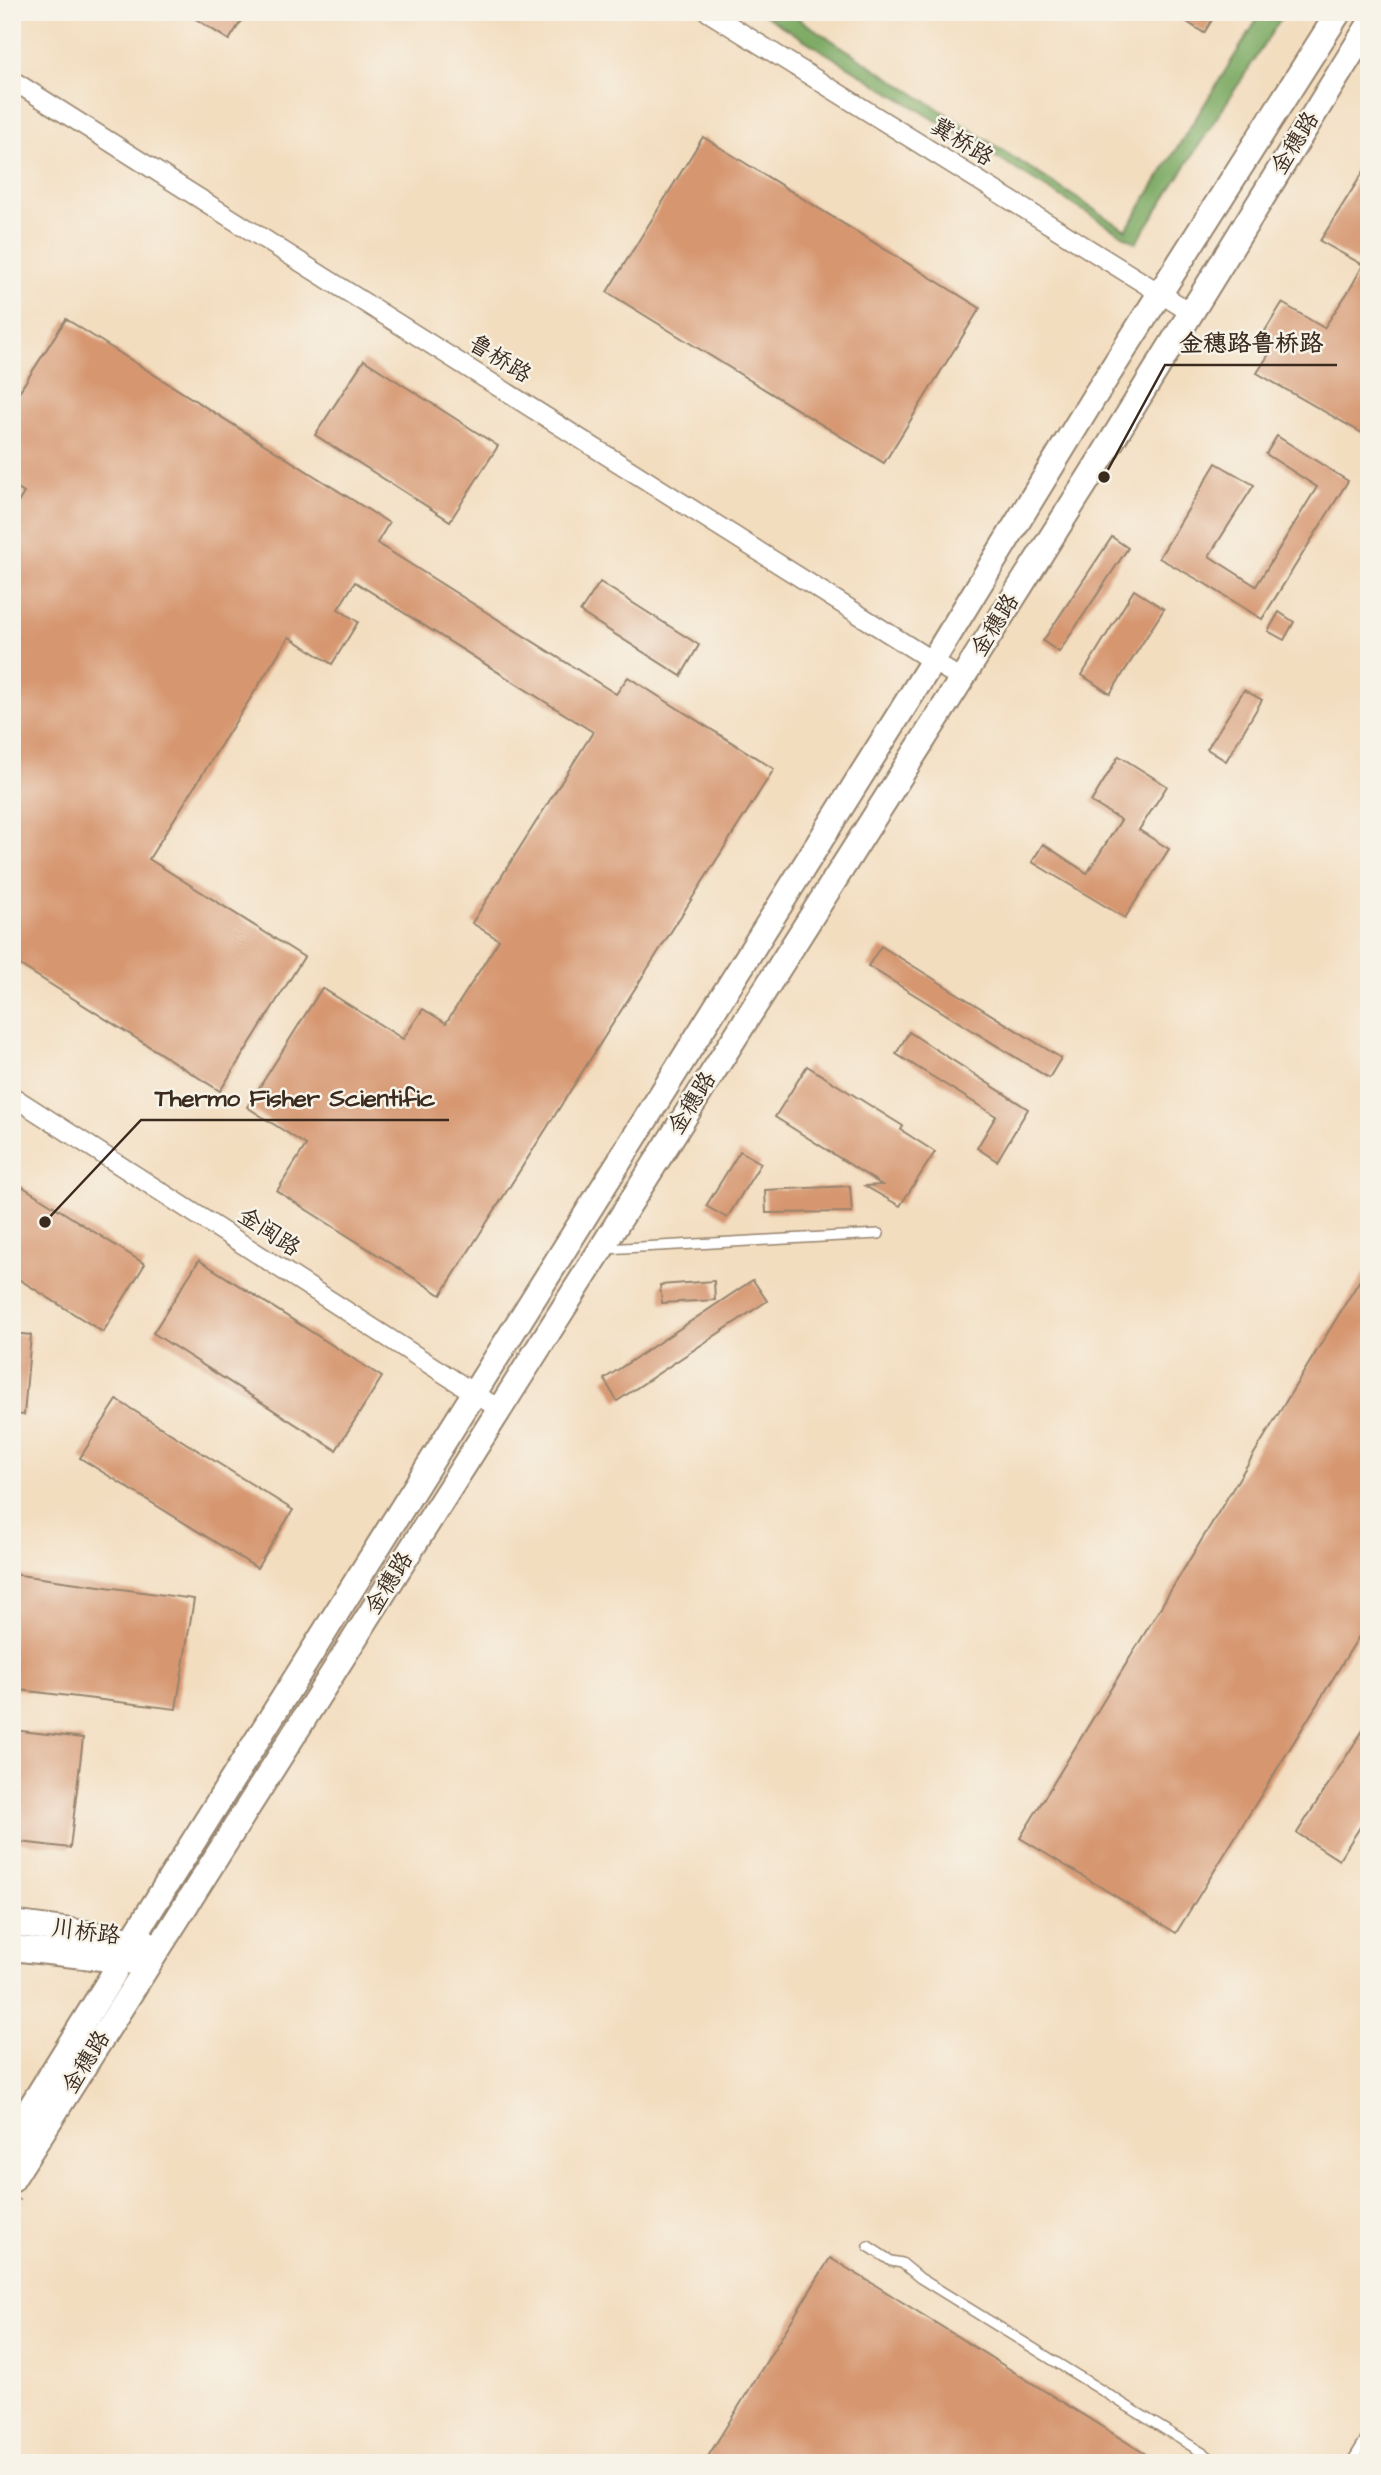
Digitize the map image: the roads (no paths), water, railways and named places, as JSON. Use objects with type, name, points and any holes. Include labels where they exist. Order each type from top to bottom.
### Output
[{"type":"street","name":"冀桥路","points":[[708,12],[1190,312]]},
{"type":"street","name":"金穗路","points":[[12,2137],[1160,293],[1339,12]]},
{"type":"street","name":"金穗路","points":[[12,2180],[961,679],[1369,25]]},
{"type":"street","name":"鲁桥路","points":[[12,80],[961,679]]},
{"type":"street","name":"金闽路","points":[[12,1096],[499,1409]]},
{"type":"street","name":"川桥路","points":[[12,1923],[154,1954]]},
{"type":"street","name":"川桥路","points":[[12,1948],[127,1949]]},
{"type":"lane","points":[[599,1250],[879,1234]]},
{"type":"lane","points":[[868,2246],[891,2260],[902,2263],[920,2278],[1219,2463]]},
{"type":"lane","points":[[1351,2463],[1369,2434]]},
{"type":"place","name":"金穗路鲁桥路","points":[[1104,477]]},
{"type":"place","name":"Thermo Fisher Scientific","points":[[45,1222]]}]
